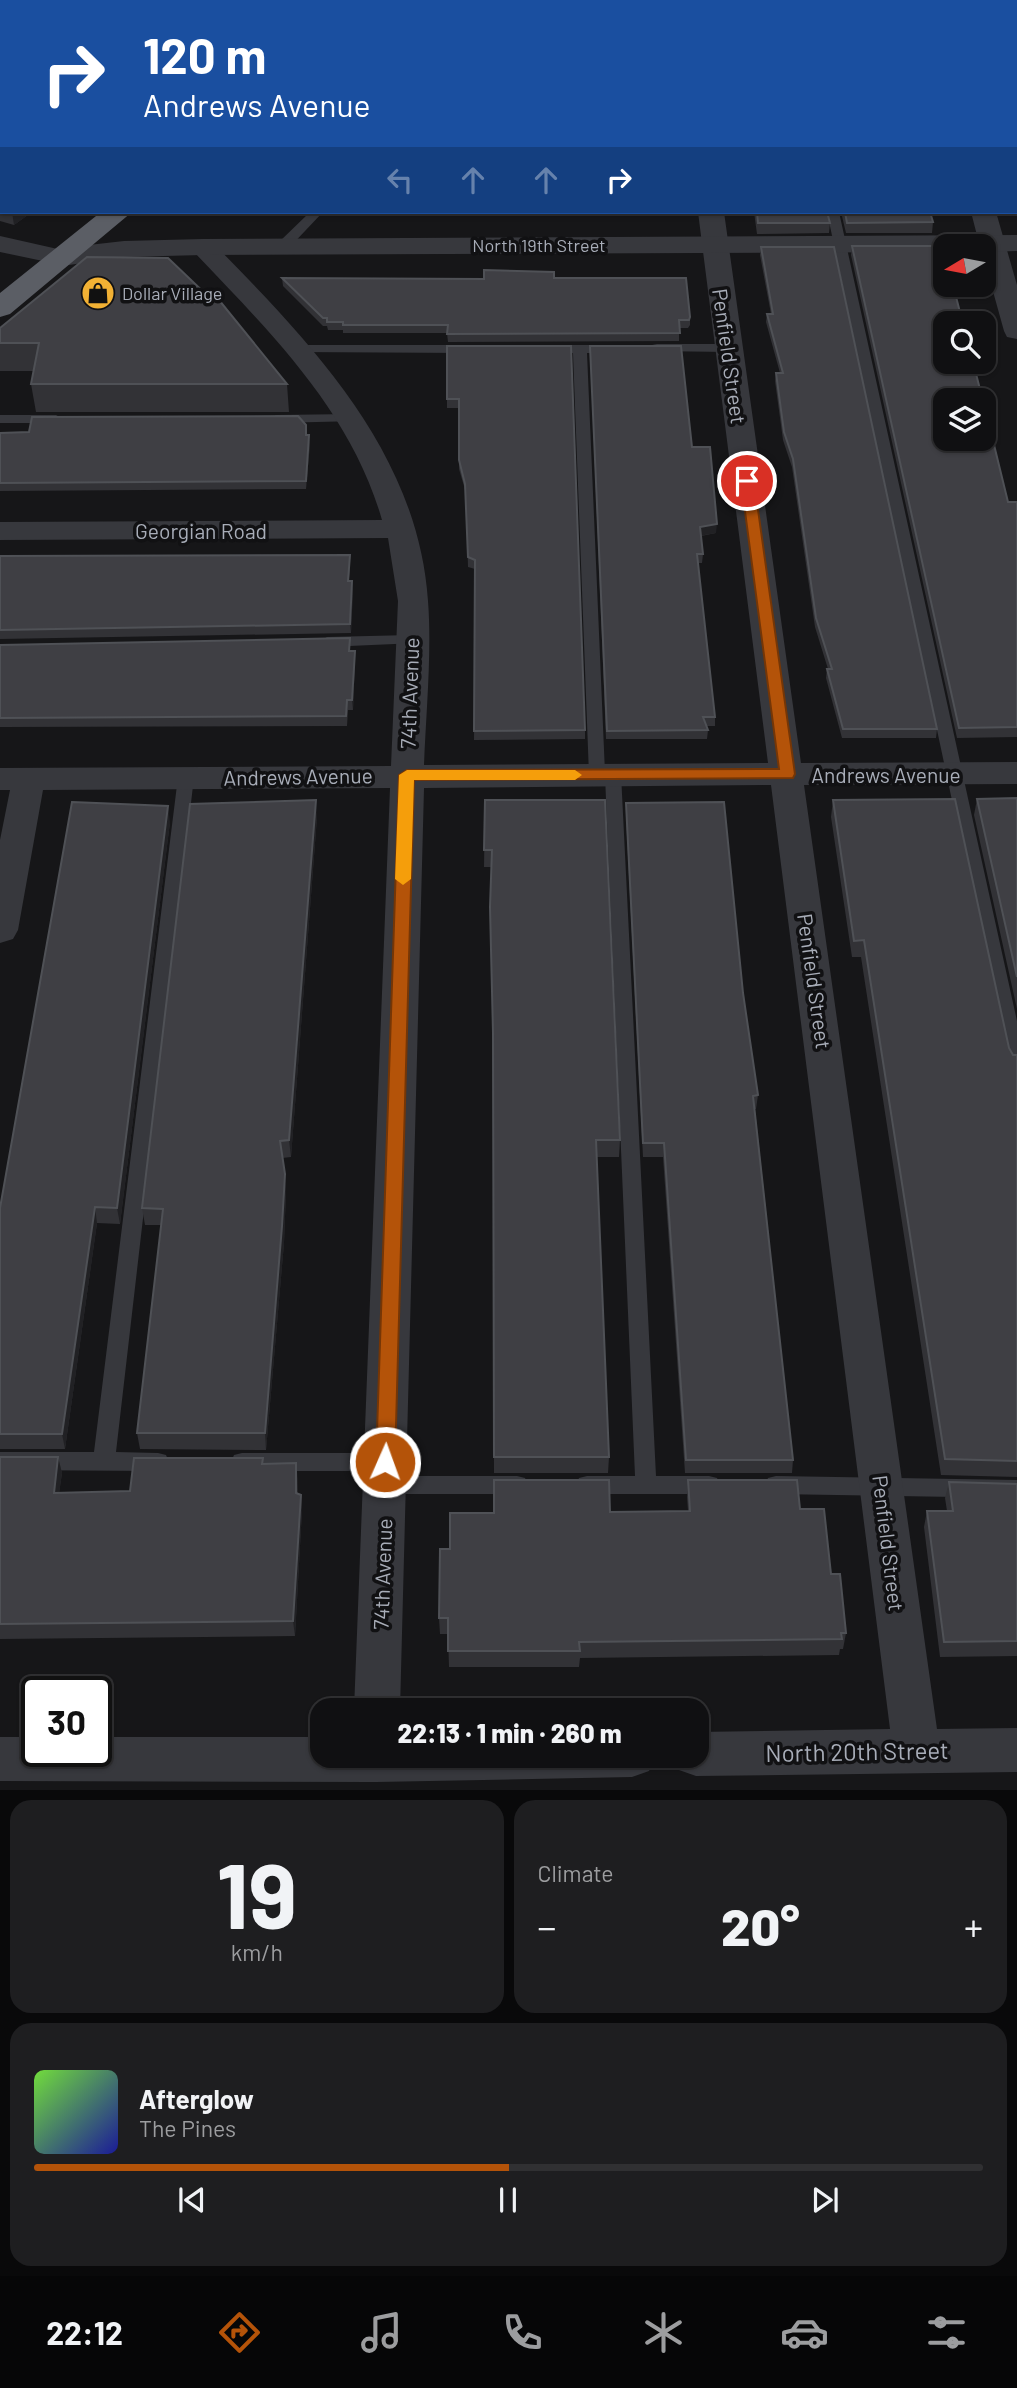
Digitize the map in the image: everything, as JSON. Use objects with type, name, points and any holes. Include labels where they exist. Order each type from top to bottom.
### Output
[{"type":"highway","points":[[0,308],[116,214]]},
{"type":"street","points":[[984,214],[1004,243],[1017,331]]},
{"type":"street","name":"North 19th Street","points":[[62,257],[124,248],[282,247],[713,228],[839,243],[1004,243]]},
{"type":"street","name":"Penfield Street","points":[[713,228],[916,1750]]},
{"type":"street","points":[[0,244],[62,257]]},
{"type":"street","name":"74th Avenue","points":[[203,247],[318,369],[353,418],[384,479],[410,561],[411,640],[377,1698]]},
{"type":"street","name":"Georgian Road","points":[[0,531],[401,529]]},
{"type":"street","name":"Andrews Avenue","points":[[15,778],[1017,773]]},
{"type":"street","points":[[0,930],[15,778]]},
{"type":"street","name":"North 20th Street","points":[[709,1754],[1017,1749]]},
{"type":"street","points":[[1,1768],[310,1768]]},
{"type":"lane","points":[[282,247],[315,214]]},
{"type":"lane","points":[[833,214],[1017,1064]]},
{"type":"lane","points":[[648,348],[729,348]]},
{"type":"lane","points":[[300,349],[484,349]]},
{"type":"lane","points":[[539,349],[621,349]]},
{"type":"lane","points":[[580,349],[646,1485]]},
{"type":"lane","points":[[262,419],[353,418]]},
{"type":"lane","points":[[0,419],[69,419]]},
{"type":"lane","points":[[308,642],[411,640]]},
{"type":"lane","points":[[104,1462],[186,777]]},
{"type":"lane","points":[[0,1461],[185,1462]]},
{"type":"lane","points":[[225,1462],[536,1485]]},
{"type":"lane","points":[[563,1485],[729,1485]]},
{"type":"lane","points":[[757,1485],[1017,1489]]},
{"type":"building","points":[[757,214],[828,214],[830,223],[758,223]]},
{"type":"building","points":[[845,214],[931,214],[933,222],[847,223]]},
{"type":"building","points":[[852,246],[933,246],[933,298],[956,298],[960,311],[933,311],[933,374],[976,374],[980,388],[933,388],[933,451],[996,451],[1008,502],[1017,502],[1017,727],[959,728]]},
{"type":"building","points":[[761,247],[834,247],[937,729],[843,729],[827,669],[832,669],[816,618],[793,459],[784,432],[776,373],[783,373],[767,314],[773,314]]},
{"type":"building","points":[[87,257],[168,258],[214,302],[219,300],[287,384],[31,384],[39,343],[0,343],[0,328]]},
{"type":"building","points":[[484,270],[554,272],[554,278],[686,278],[690,317],[689,320],[679,320],[680,333],[447,334],[448,325],[343,325],[343,322],[327,322],[327,318],[323,318],[282,278],[484,279]]},
{"type":"building","points":[[447,346],[571,346],[585,730],[474,731],[475,560],[468,557],[465,484],[459,460],[459,399],[447,399]]},
{"type":"building","points":[[590,346],[681,346],[692,447],[710,447],[717,524],[700,527],[703,554],[697,554],[715,717],[703,717],[708,730],[607,731]]},
{"type":"building","points":[[298,416],[306,425],[306,435],[309,435],[306,481],[0,483],[0,433],[29,432],[32,417]]},
{"type":"building","points":[[350,555],[350,624],[0,630],[0,556]]},
{"type":"building","points":[[350,638],[349,651],[355,651],[352,700],[347,700],[346,716],[0,718],[0,645]]},
{"type":"building","points":[[1017,798],[1017,977],[977,799]]},
{"type":"building","points":[[955,799],[1009,1048],[1013,1055],[1017,1055],[1017,1461],[945,1459],[864,940],[854,941],[833,800]]},
{"type":"building","points":[[316,800],[289,1140],[280,1141],[285,1174],[265,1433],[137,1433],[163,1209],[142,1208],[190,804]]},
{"type":"building","points":[[485,800],[605,800],[620,1140],[596,1140],[609,1457],[494,1457],[490,907],[492,850],[484,850]]},
{"type":"building","points":[[72,802],[168,806],[117,1208],[95,1207],[62,1434],[0,1434],[0,1208]]},
{"type":"building","points":[[724,802],[743,993],[758,1095],[753,1096],[793,1460],[686,1460],[664,1143],[643,1143],[626,803]]},
{"type":"building","points":[[0,1457],[58,1457],[54,1493],[130,1491],[134,1458],[263,1458],[262,1464],[296,1463],[296,1493],[301,1495],[293,1621],[0,1624]]},
{"type":"building","points":[[494,1480],[609,1480],[610,1512],[690,1511],[688,1480],[797,1480],[800,1509],[824,1509],[831,1574],[840,1574],[846,1633],[841,1633],[842,1639],[579,1642],[580,1651],[448,1651],[448,1618],[439,1618],[440,1549],[450,1549],[450,1513],[494,1513]]},
{"type":"building","points":[[949,1482],[1017,1484],[1017,1641],[944,1642],[927,1511],[953,1511]]},
{"type":"slow traffic","points":[[403,879],[407,775],[575,775]]},
{"type":"place","name":"Dollar Village","points":[[98,293]]},
{"type":"route","points":[[385,1462],[407,775],[787,774],[747,481]]}]
